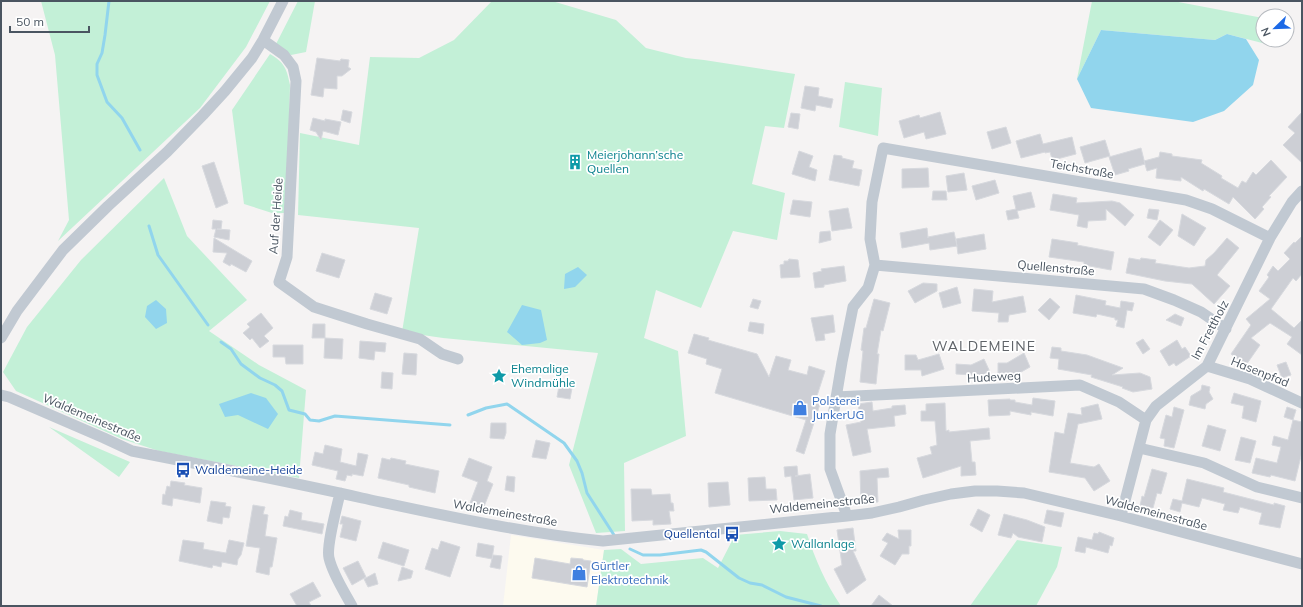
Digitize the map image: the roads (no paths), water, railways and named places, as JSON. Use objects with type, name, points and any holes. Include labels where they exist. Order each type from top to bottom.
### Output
[{"type":"street","points":[[1,338],[17,311],[63,250],[203,115],[247,63],[263,40],[283,1]]},
{"type":"street","name":"Auf der Heide","points":[[263,40],[284,55],[293,66],[296,81],[287,257],[279,282],[314,308],[420,339],[442,354],[458,359]]},
{"type":"street","name":"Teichstraße","points":[[875,265],[870,239],[871,210],[883,148],[1186,200],[1212,209],[1270,238]]},
{"type":"street","name":"Im Frettholz","points":[[1121,516],[1146,420],[1156,406],[1207,366],[1270,238],[1292,202],[1302,191]]},
{"type":"street","points":[[847,516],[830,469],[830,434],[853,307],[868,288],[875,265]]},
{"type":"street","name":"Quellenstraße","points":[[875,265],[1144,289],[1201,312],[1226,329]]},
{"type":"street","name":"Hasenpfad","points":[[1207,366],[1250,379],[1302,404]]},
{"type":"street","name":"Hudeweg","points":[[836,397],[1080,385],[1120,402],[1146,420]]},
{"type":"street","name":"Waldemeinestraße","points":[[1,395],[9,397],[132,451],[340,493],[468,521],[566,538],[603,542],[847,516],[892,509],[951,494],[975,491],[996,491],[1024,492],[1302,564]]},
{"type":"street","points":[[1139,448],[1204,463],[1257,487],[1302,498]]},
{"type":"street","points":[[340,493],[328,556],[352,606]]},
{"type":"water","points":[[1101,30],[1215,40],[1227,34],[1246,39],[1259,60],[1253,85],[1224,111],[1193,122],[1091,108],[1077,79]]},
{"type":"water","points":[[578,267],[587,275],[575,287],[564,289],[565,274]]},
{"type":"water","points":[[156,300],[166,309],[167,323],[156,329],[145,317],[147,306]]},
{"type":"water","points":[[522,305],[541,310],[547,340],[540,343],[522,345],[507,332]]},
{"type":"water","points":[[251,393],[266,398],[278,414],[268,429],[238,415],[225,417],[219,404]]},
{"type":"waterway","points":[[109,1],[102,53],[97,64],[97,75],[107,102],[122,118],[140,150]]},
{"type":"waterway","points":[[149,226],[158,255],[208,325]]},
{"type":"waterway","points":[[221,342],[231,349],[241,364],[260,378],[275,385],[282,391],[289,410],[305,414],[310,420],[319,421],[335,416],[450,425]]},
{"type":"waterway","points":[[468,415],[486,408],[507,404],[564,443],[577,461],[587,493],[614,535]]},
{"type":"waterway","points":[[630,549],[643,555],[660,555],[701,550],[706,552],[739,578],[750,583],[762,585],[786,597],[821,606]]},
{"type":"place","name":"Meierjohann’sche Quellen","points":[[575,162]]},
{"type":"place","name":"Ehemalige Windmühle","points":[[499,376]]},
{"type":"place","name":"Polsterei JunkerUG","points":[[800,408]]},
{"type":"place","name":"Waldemeine-Heide","points":[[183,470]]},
{"type":"place","name":"Quellental","points":[[732,534]]},
{"type":"place","name":"Wallanlage","points":[[779,544]]},
{"type":"place","name":"Gürtler Elektrotechnik","points":[[579,573]]},
{"type":"district","name":"WALDEMEINE","points":[[984,346]]}]
